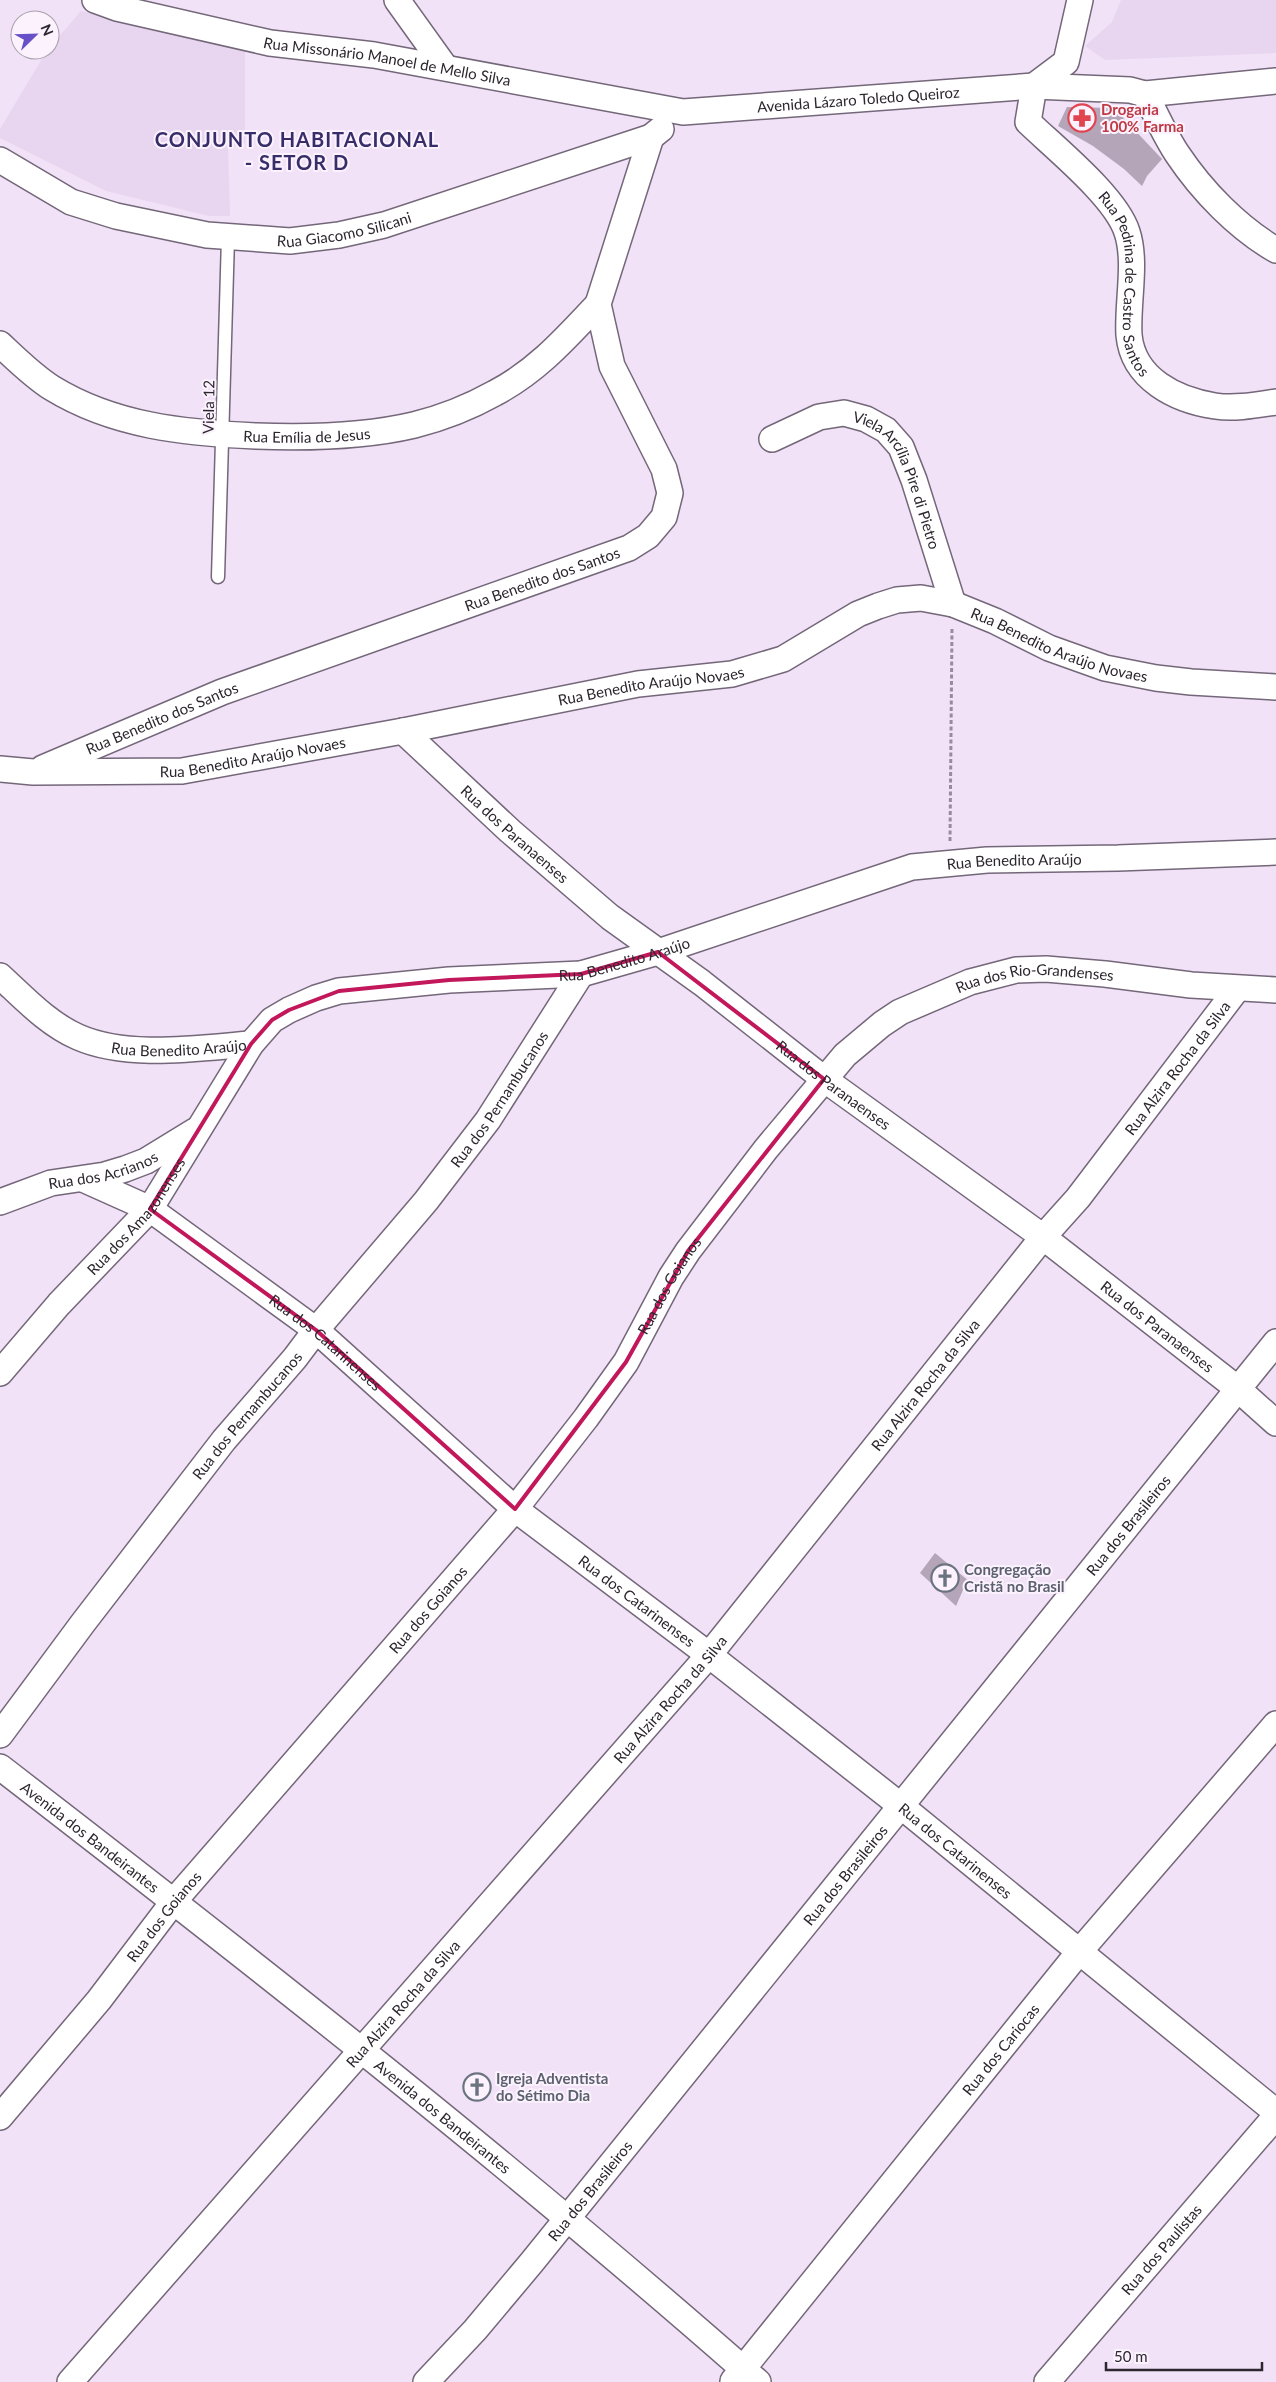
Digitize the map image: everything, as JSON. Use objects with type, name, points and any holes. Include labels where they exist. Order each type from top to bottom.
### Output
[{"type":"street","name":"Rua Missonário Manoel de Mello Silva","points":[[95,0],[118,8],[270,43],[374,55],[683,112]]},
{"type":"street","points":[[397,0],[445,67]]},
{"type":"street","points":[[1034,86],[1066,62],[1080,0]]},
{"type":"street","name":"Avenida Lázaro Toledo Queiroz","points":[[683,112],[1034,86],[1130,90],[1145,94],[1276,81]]},
{"type":"street","name":"Rua Pedrina de Castro Santos","points":[[1034,86],[1028,122],[1097,189],[1114,209],[1127,231],[1130,253],[1129,335],[1134,358],[1147,376],[1173,395],[1216,406],[1248,406],[1276,402]]},
{"type":"street","points":[[1145,94],[1178,155],[1211,195],[1256,238],[1276,250]]},
{"type":"street","name":"Rua Giacomo Silicani","points":[[0,160],[71,202],[116,216],[228,238],[290,241],[339,235],[384,225],[651,137],[683,112]]},
{"type":"street","points":[[598,304],[651,137]]},
{"type":"street","name":"Rua Emília de Jesus","points":[[0,344],[24,367],[52,388],[97,409],[130,421],[160,428],[224,434],[303,437],[353,434],[415,425],[458,411],[496,393],[546,359],[598,304]]},
{"type":"street","name":"Rua Benedito dos Santos","points":[[33,772],[222,692],[629,548],[648,536],[664,517],[670,493],[664,469],[612,366],[598,304]]},
{"type":"street","name":"Viela Arcília Pire di Pietro","points":[[772,439],[819,417],[844,413],[866,419],[886,430],[901,447],[914,480],[953,604]]},
{"type":"street","name":"Rua Benedito Araújo Novaes","points":[[0,769],[33,772],[182,770],[402,731],[638,684],[732,674],[783,659],[858,614],[897,600],[921,598],[953,604],[995,621],[1049,648],[1105,668],[1156,678],[1191,682],[1276,687]]},
{"type":"street","name":"Rua dos Paranaenses","points":[[402,731],[586,897],[702,983],[824,1079],[1043,1237],[1238,1389],[1276,1423]]},
{"type":"street","name":"Rua Benedito Araújo","points":[[0,976],[50,1020],[78,1037],[105,1045],[159,1049],[251,1044],[272,1020],[316,998],[339,991],[449,980],[581,974],[658,952],[912,867],[987,860],[1118,858],[1276,852]]},
{"type":"street","name":"Rua dos Rio-Grandenses","points":[[824,1079],[845,1055],[864,1038],[900,1012],[970,982],[1016,970],[1046,969],[1237,989],[1276,990]]},
{"type":"street","name":"Rua dos Pernambucanos","points":[[0,1735],[152,1532],[224,1440],[296,1358],[316,1330],[426,1201],[488,1120],[581,974]]},
{"type":"street","name":"Rua Alzira Rocha da Silva","points":[[76,2379],[361,2050],[709,1655],[1043,1237],[1078,1198],[1237,989]]},
{"type":"street","name":"Rua dos Amazonenses","points":[[0,1373],[59,1304],[150,1209],[251,1044]]},
{"type":"street","name":"Rua dos Goianos","points":[[0,2117],[99,2000],[174,1901],[515,1509],[586,1418],[626,1362],[671,1277],[688,1251],[760,1156],[824,1079]]},
{"type":"street","name":"Rua dos Acrianos","points":[[0,1202],[51,1183],[70,1178],[83,1179],[105,1176],[146,1161],[200,1128]]},
{"type":"street","name":"Rua dos Catarinenses","points":[[83,1179],[150,1209],[316,1330],[515,1509],[709,1655],[901,1806],[1276,2112]]},
{"type":"street","name":"Rua dos Brasileiros","points":[[426,2382],[475,2330],[1276,1342]]},
{"type":"street","name":"Rua dos Cariocas","points":[[745,2378],[1079,1952],[1276,1724]]},
{"type":"street","name":"Avenida dos Bandeirantes","points":[[0,1768],[174,1901],[566,2217],[745,2378]]},
{"type":"street","name":"Rua dos Paulistas","points":[[1047,2382],[1276,2116]]},
{"type":"lane","name":"Viela 12","points":[[218,577],[224,434],[228,238]]},
{"type":"path","points":[[950,863],[953,604]]},
{"type":"highlighted area","points":[[658,952],[824,1079],[688,1251],[626,1362],[515,1509],[316,1330],[150,1209],[251,1044],[272,1020],[289,1010],[339,991],[449,980],[581,974]]},
{"type":"shaded area","points":[[1121,0],[1276,0],[1276,53],[1105,60],[1085,46],[1112,22]]},
{"type":"shaded area","points":[[81,11],[245,49],[245,143],[228,147],[230,216],[209,216],[106,191],[0,138],[0,129],[41,60],[60,60],[60,35]]},
{"type":"building","points":[[1067,107],[1114,108],[1162,159],[1147,176],[1142,186],[1124,169],[1093,146],[1058,126]]},
{"type":"building","name":"Congregação Cristã no Brasil","points":[[935,1553],[970,1582],[963,1590],[956,1606],[920,1573]]},
{"type":"place","name":"Drogaria 100% Farma","points":[[1082,118]]},
{"type":"place","name":"Congregação Cristã no Brasil","points":[[945,1578]]},
{"type":"place","name":"Igreja Adventista do Sétimo Dia","points":[[477,2087]]},
{"type":"district","name":"CONJUNTO HABITACIONAL - SETOR D","points":[[297,150]]}]
